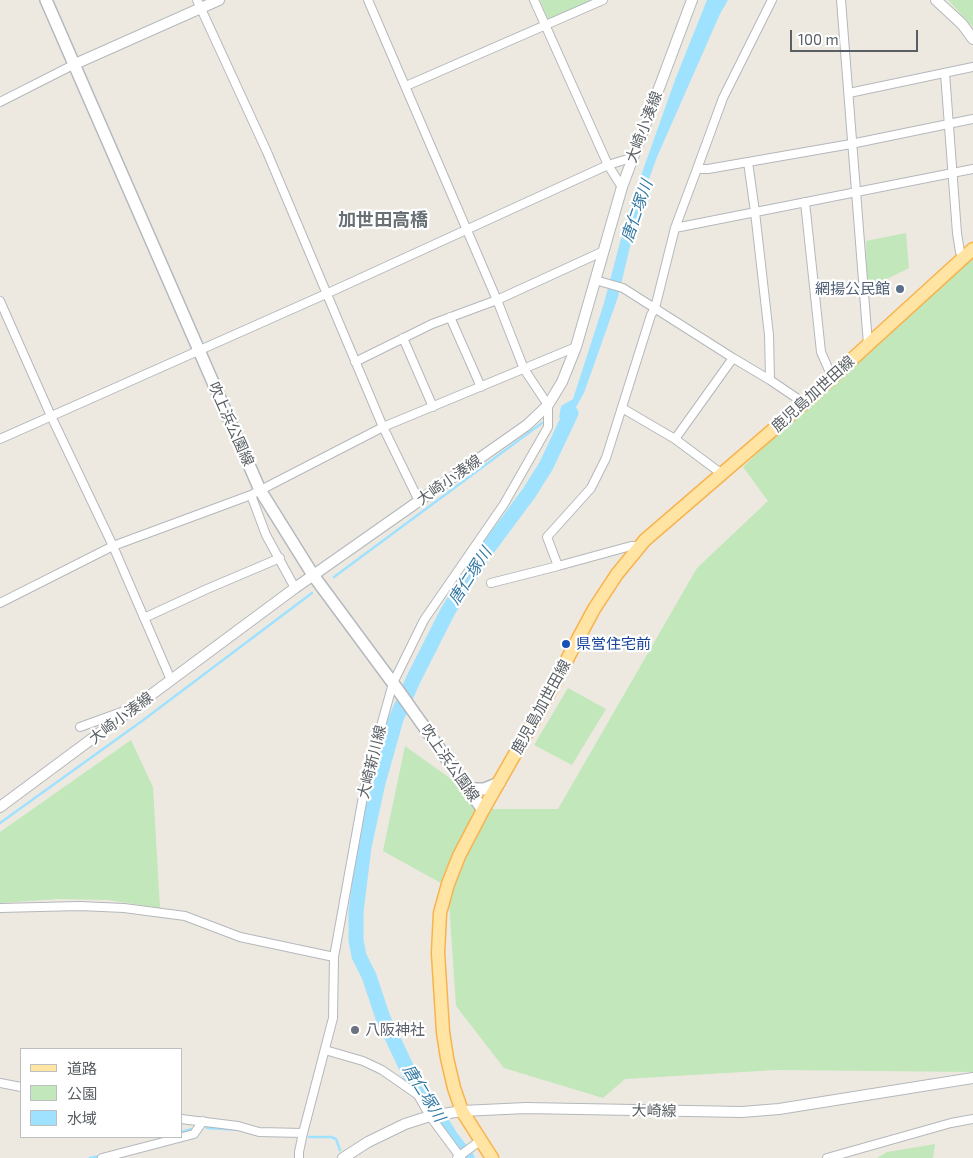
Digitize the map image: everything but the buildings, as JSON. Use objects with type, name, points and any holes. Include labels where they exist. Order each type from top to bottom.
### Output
[{"type":"main road","name":"吹上浜公園線","points":[[46,0],[199,350],[256,493],[483,810]]},
{"type":"main road","name":"鹿児島加世田線","points":[[492,1158],[476,1144],[462,1111],[446,1058],[438,953],[438,928],[448,884],[459,856],[483,810],[594,609],[617,574],[640,546],[674,514],[804,403],[969,253]]},
{"type":"main road","points":[[468,789],[484,789],[499,783]]},
{"type":"street","points":[[0,102],[199,4],[218,0]]},
{"type":"street","points":[[368,0],[497,300],[524,370],[548,405]]},
{"type":"street","points":[[534,0],[608,165],[622,187]]},
{"type":"street","points":[[406,86],[603,0]]},
{"type":"street","name":"大崎小湊線","points":[[0,807],[295,588],[527,424],[548,405],[562,382],[600,282],[604,251],[622,187],[692,0]]},
{"type":"street","points":[[558,566],[547,537],[591,488],[606,458],[651,315],[655,308],[675,228],[723,98],[772,0]]},
{"type":"street","points":[[841,0],[868,344]]},
{"type":"street","points":[[936,0],[962,24],[973,39]]},
{"type":"street","points":[[199,4],[266,152],[383,427],[419,501]]},
{"type":"street","points":[[849,93],[973,68]]},
{"type":"street","points":[[946,73],[948,124],[954,174],[957,233],[960,252],[969,253]]},
{"type":"street","points":[[697,170],[851,144],[973,119]]},
{"type":"street","points":[[0,439],[326,294],[608,165],[632,158]]},
{"type":"street","points":[[748,162],[769,336],[770,380]]},
{"type":"street","points":[[675,228],[973,169]]},
{"type":"street","points":[[805,202],[821,352],[832,377]]},
{"type":"street","points":[[355,362],[450,317],[497,300],[604,251]]},
{"type":"street","points":[[600,282],[623,288],[804,403]]},
{"type":"street","points":[[0,301],[51,416],[113,546],[171,680]]},
{"type":"street","points":[[450,317],[481,387]]},
{"type":"street","points":[[403,338],[433,407]]},
{"type":"street","points":[[0,603],[113,546],[256,493],[383,427],[576,347]]},
{"type":"street","points":[[676,439],[733,358]]},
{"type":"street","name":"大崎新川線","points":[[299,1158],[303,1133],[333,1018],[334,957],[366,780],[395,686],[424,620],[504,504],[529,462],[548,427],[548,405]]},
{"type":"street","points":[[622,408],[676,439],[722,474]]},
{"type":"street","points":[[256,493],[266,535],[295,588]]},
{"type":"street","points":[[491,583],[631,546],[640,546]]},
{"type":"street","points":[[144,618],[280,558]]},
{"type":"street","points":[[80,727],[136,706]]},
{"type":"street","points":[[0,908],[80,906],[124,908],[185,916],[240,937],[334,957]]},
{"type":"street","points":[[325,1050],[363,1061],[382,1070],[418,1096],[459,1157],[476,1144]]},
{"type":"street","name":"大崎線","points":[[343,1158],[390,1131],[432,1116],[462,1111],[526,1108],[742,1112],[779,1109],[973,1078]]},
{"type":"street","points":[[0,1083],[20,1087]]},
{"type":"street","points":[[182,1119],[238,1126],[259,1132],[303,1133]]},
{"type":"street","points":[[827,1158],[951,1123],[973,1119]]},
{"type":"street","points":[[182,1137],[194,1134],[203,1121]]},
{"type":"street","points":[[102,1158],[179,1138]]},
{"type":"green space","points":[[540,0],[602,0],[549,21]]},
{"type":"green space","points":[[948,0],[973,0],[973,27]]},
{"type":"green space","points":[[906,233],[909,268],[867,289],[866,241]]},
{"type":"green space","points":[[973,249],[973,1072],[776,1070],[625,1079],[603,1098],[504,1068],[456,1006],[448,887],[383,851],[405,746],[493,809],[558,809],[697,568],[768,501],[743,467]]},
{"type":"green space","points":[[568,688],[606,709],[572,765],[534,745]]},
{"type":"green space","points":[[131,740],[153,787],[160,908],[108,900],[59,899],[0,903],[0,832]]},
{"type":"green space","points":[[935,1144],[933,1158],[877,1158],[887,1152]]},
{"type":"water","points":[[707,0],[728,0],[720,14],[657,157],[641,201],[618,297],[584,393],[562,432],[563,418],[559,418],[561,406],[573,399],[604,303],[628,212],[675,80]]},
{"type":"waterway","name":"唐仁塚川","points":[[467,1158],[411,1077],[383,1018],[369,976],[359,956],[356,940],[356,912],[364,847],[378,783],[396,719],[413,680],[448,611],[483,555],[529,493],[546,466],[571,413]]},
{"type":"waterway","points":[[334,577],[542,423]]},
{"type":"waterway","points":[[0,823],[142,721],[312,593]]},
{"type":"waterway","points":[[207,1128],[241,1130]]},
{"type":"waterway","points":[[182,1132],[192,1129]]},
{"type":"waterway","points":[[309,1137],[331,1137],[336,1139],[340,1150]]},
{"type":"waterway","points":[[154,1141],[164,1138]]},
{"type":"waterway","points":[[90,1158],[100,1156]]},
{"type":"place","name":"網揚公民館","points":[[900,289]]},
{"type":"place","name":"県営住宅前","points":[[566,644]]},
{"type":"place","name":"八阪神社","points":[[355,1030]]},
{"type":"district","name":"加世田高橋","points":[[383,220]]}]
